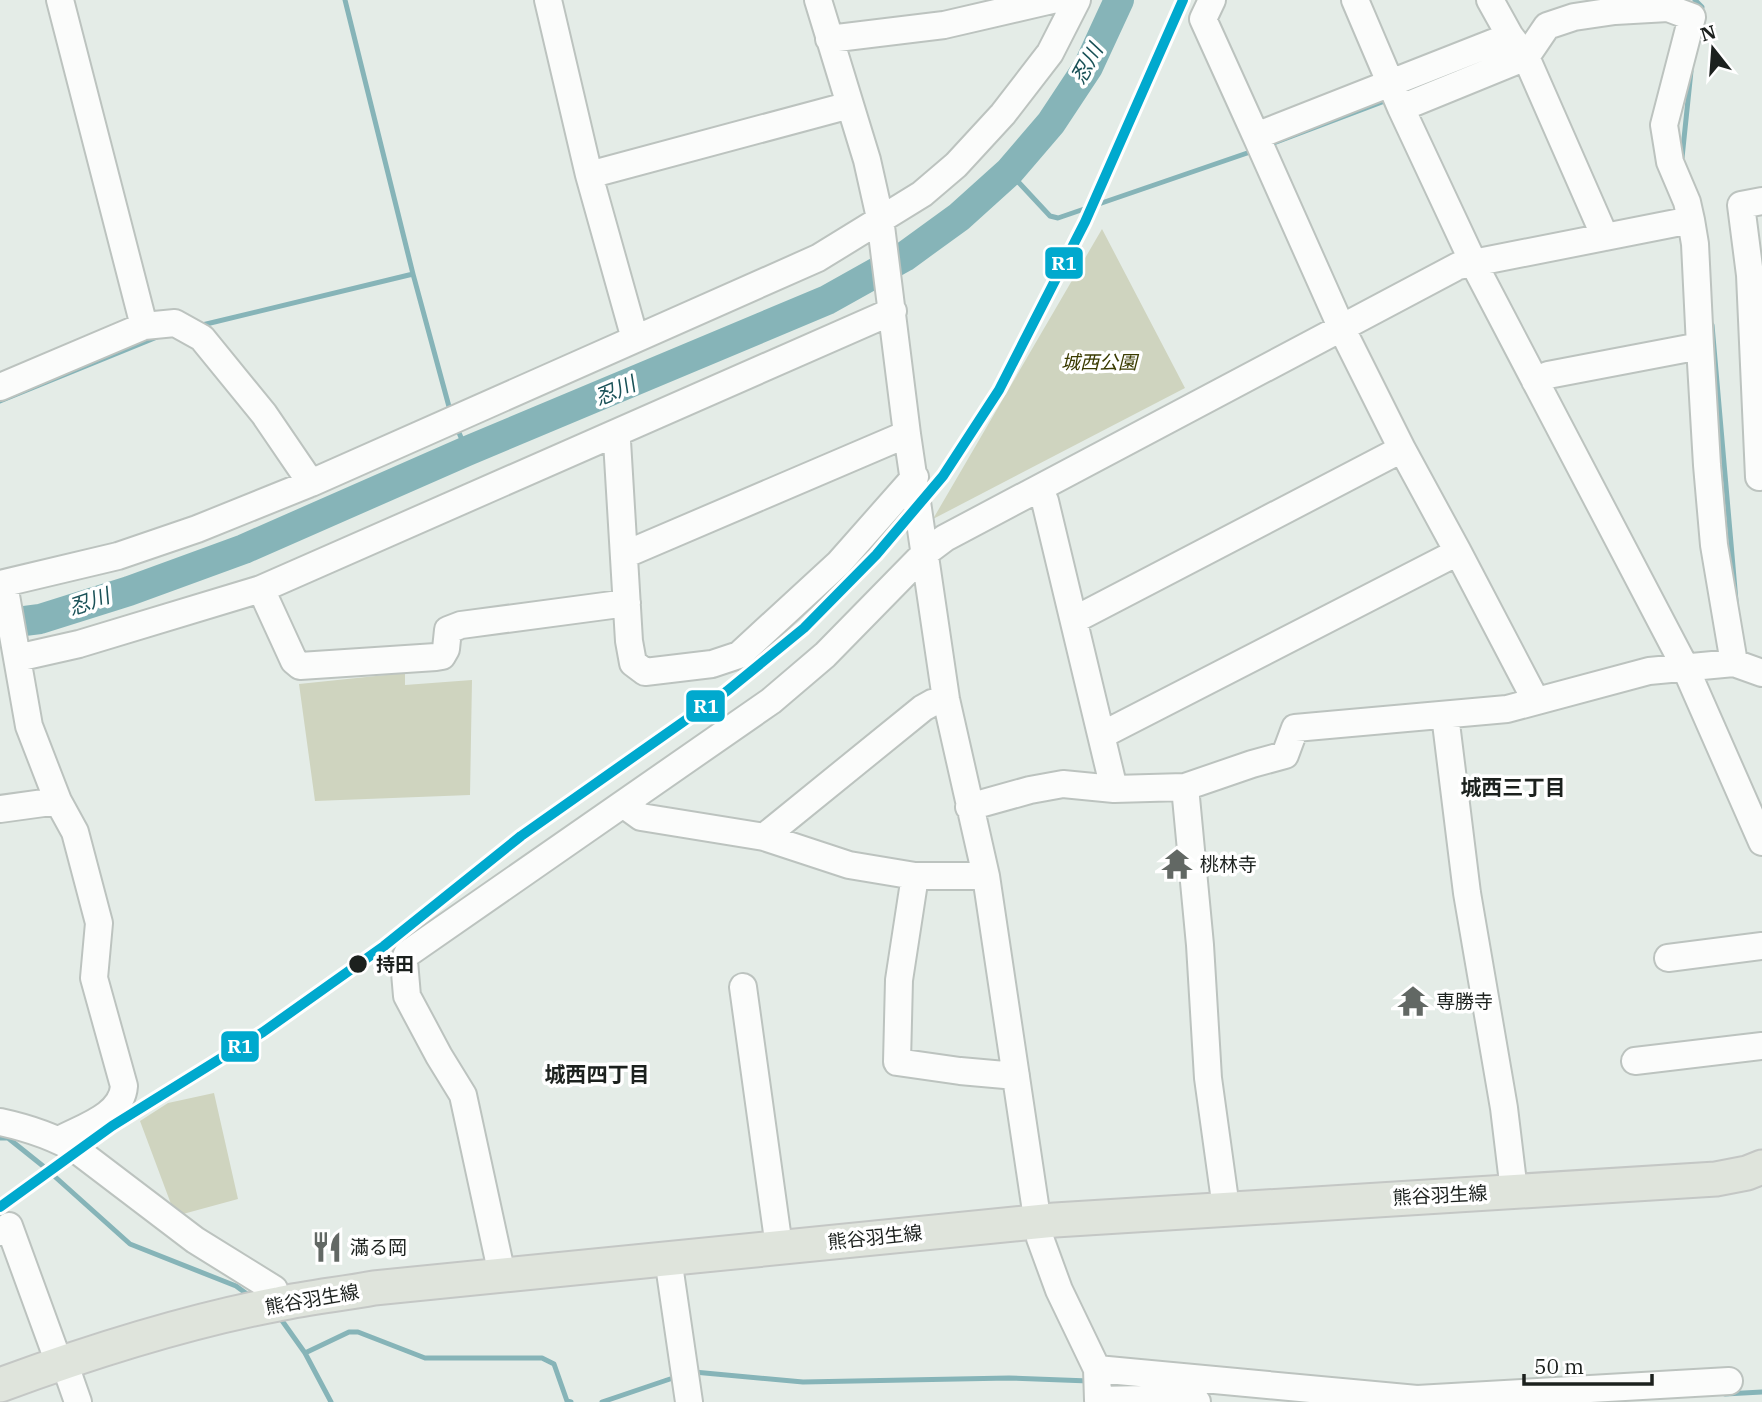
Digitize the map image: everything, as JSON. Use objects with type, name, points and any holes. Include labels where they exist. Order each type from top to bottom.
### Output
[{"type":"main road","name":"熊谷羽生線","points":[[0,1385],[62,1362],[156,1334],[277,1304],[373,1288],[1038,1222],[1716,1179],[1762,1167]]},
{"type":"street","points":[[61,0],[144,326]]},
{"type":"street","points":[[548,0],[589,175],[635,339]]},
{"type":"street","points":[[818,0],[867,160],[881,223],[907,434],[946,699],[986,876],[1038,1222],[1045,1256],[1097,1387]]},
{"type":"street","points":[[829,38],[944,25],[1052,0]]},
{"type":"street","points":[[59,1140],[112,1111],[123,1099],[124,1086],[94,978],[99,923],[75,832],[58,801],[29,726],[2,584],[118,556],[197,529],[311,483],[818,258],[881,223],[922,194],[956,165],[1003,114],[1050,53],[1077,0]]},
{"type":"street","points":[[1212,0],[1203,19],[1342,329],[1402,449],[1536,701]]},
{"type":"street","points":[[1355,0],[1390,84],[1474,264],[1685,667],[1762,842]]},
{"type":"street","points":[[1490,0],[1510,36],[1526,57],[1605,237]]},
{"type":"street","points":[[1401,108],[1526,57],[1547,26],[1574,17],[1668,8],[1692,17],[1664,125],[1670,162],[1687,202],[1695,244],[1714,545],[1734,663]]},
{"type":"street","points":[[1256,136],[1510,36]]},
{"type":"street","points":[[589,175],[850,105]]},
{"type":"street","points":[[1759,477],[1750,275],[1741,205],[1762,201]]},
{"type":"street","points":[[502,1275],[463,1095],[407,996],[404,961],[407,954],[771,701],[825,655],[925,553],[945,538],[1458,266],[1691,220]]},
{"type":"street","points":[[17,655],[79,644],[261,589],[892,311]]},
{"type":"street","points":[[0,387],[144,326],[175,323],[202,338],[264,414],[311,483]]},
{"type":"street","points":[[1535,381],[1548,375],[1700,346]]},
{"type":"street","points":[[624,555],[907,434]]},
{"type":"street","points":[[614,435],[617,441],[629,641],[633,663],[645,672],[712,664],[739,655],[839,563],[915,477]]},
{"type":"street","points":[[1074,620],[1402,449]]},
{"type":"street","points":[[1038,489],[1045,501],[1114,789]]},
{"type":"street","points":[[1102,735],[1458,552]]},
{"type":"street","points":[[261,589],[291,655],[300,666],[442,656],[446,649],[448,630],[461,625],[628,603]]},
{"type":"street","points":[[969,807],[1063,784],[1114,789],[1185,787],[1286,755],[1295,728],[1446,722],[1507,709],[1649,671],[1734,663],[1762,673]]},
{"type":"street","points":[[764,837],[923,708],[932,702],[946,699]]},
{"type":"street","points":[[1446,722],[1467,893],[1504,1108],[1514,1191]]},
{"type":"street","points":[[1185,787],[1209,1077],[1226,1208]]},
{"type":"street","points":[[0,809],[58,801]]},
{"type":"street","points":[[623,804],[641,817],[764,837],[849,865],[915,876],[986,876]]},
{"type":"street","points":[[915,876],[899,980],[897,1062],[960,1072],[1016,1076]]},
{"type":"street","points":[[1668,958],[1762,946]]},
{"type":"street","points":[[743,986],[779,1247]]},
{"type":"street","points":[[1635,1061],[1762,1046]]},
{"type":"street","points":[[0,1122],[27,1128],[59,1140],[78,1151],[195,1240],[274,1289],[277,1304]]},
{"type":"street","points":[[0,1232],[9,1226],[78,1402]]},
{"type":"street","points":[[668,1258],[689,1402]]},
{"type":"street","points":[[1097,1387],[1417,1399],[1556,1397],[1729,1381]]},
{"type":"street","points":[[1097,1387],[1145,1399],[1197,1402]]},
{"type":"green space","name":"城西公園","points":[[1102,229],[1185,388],[933,519]]},
{"type":"green space","points":[[405,673],[405,685],[472,680],[470,795],[315,801],[299,684]]},
{"type":"green space","points":[[214,1093],[238,1199],[183,1214],[171,1204],[140,1121],[168,1103]]},
{"type":"waterway","points":[[345,0],[451,414]]},
{"type":"waterway","name":"忍川","points":[[0,624],[40,619],[129,591],[244,549],[467,451],[827,300],[904,257],[959,217],[1009,172],[1051,123],[1088,67],[1119,0]]},
{"type":"waterway","points":[[1695,0],[1702,7],[1701,13]]},
{"type":"waterway","points":[[1682,158],[1691,71]]},
{"type":"waterway","points":[[1268,145],[1390,99]]},
{"type":"waterway","points":[[1009,172],[1050,216],[1058,218],[1256,150]]},
{"type":"waterway","points":[[198,326],[413,274]]},
{"type":"waterway","points":[[1712,325],[1736,601]]},
{"type":"waterway","points":[[0,401],[162,335]]},
{"type":"waterway","points":[[456,426],[467,451]]},
{"type":"waterway","points":[[0,1138],[8,1138],[43,1166],[130,1244],[236,1286],[247,1294]]},
{"type":"waterway","points":[[278,1315],[305,1353],[331,1402]]},
{"type":"waterway","points":[[305,1353],[349,1332],[358,1332],[425,1358],[542,1358],[554,1364],[567,1401],[571,1402]]},
{"type":"waterway","points":[[694,1372],[803,1382],[1009,1378],[1089,1381]]},
{"type":"waterway","points":[[602,1402],[670,1379]]},
{"type":"waterway","points":[[1725,1394],[1762,1392]]},
{"type":"transit line","name":"R1","points":[[0,1207],[112,1126],[263,1032],[384,946],[521,836],[727,691],[804,628],[876,555],[943,476],[999,390],[1085,222],[1183,0]]},
{"type":"place","name":"桃林寺","points":[[1177,864]]},
{"type":"place","name":"持田","points":[[358,964]]},
{"type":"place","name":"専勝寺","points":[[1413,1001]]},
{"type":"place","name":"滿る岡","points":[[327,1247]]},
{"type":"district","name":"城西三丁目","points":[[1513,788]]},
{"type":"district","name":"城西四丁目","points":[[597,1075]]}]
